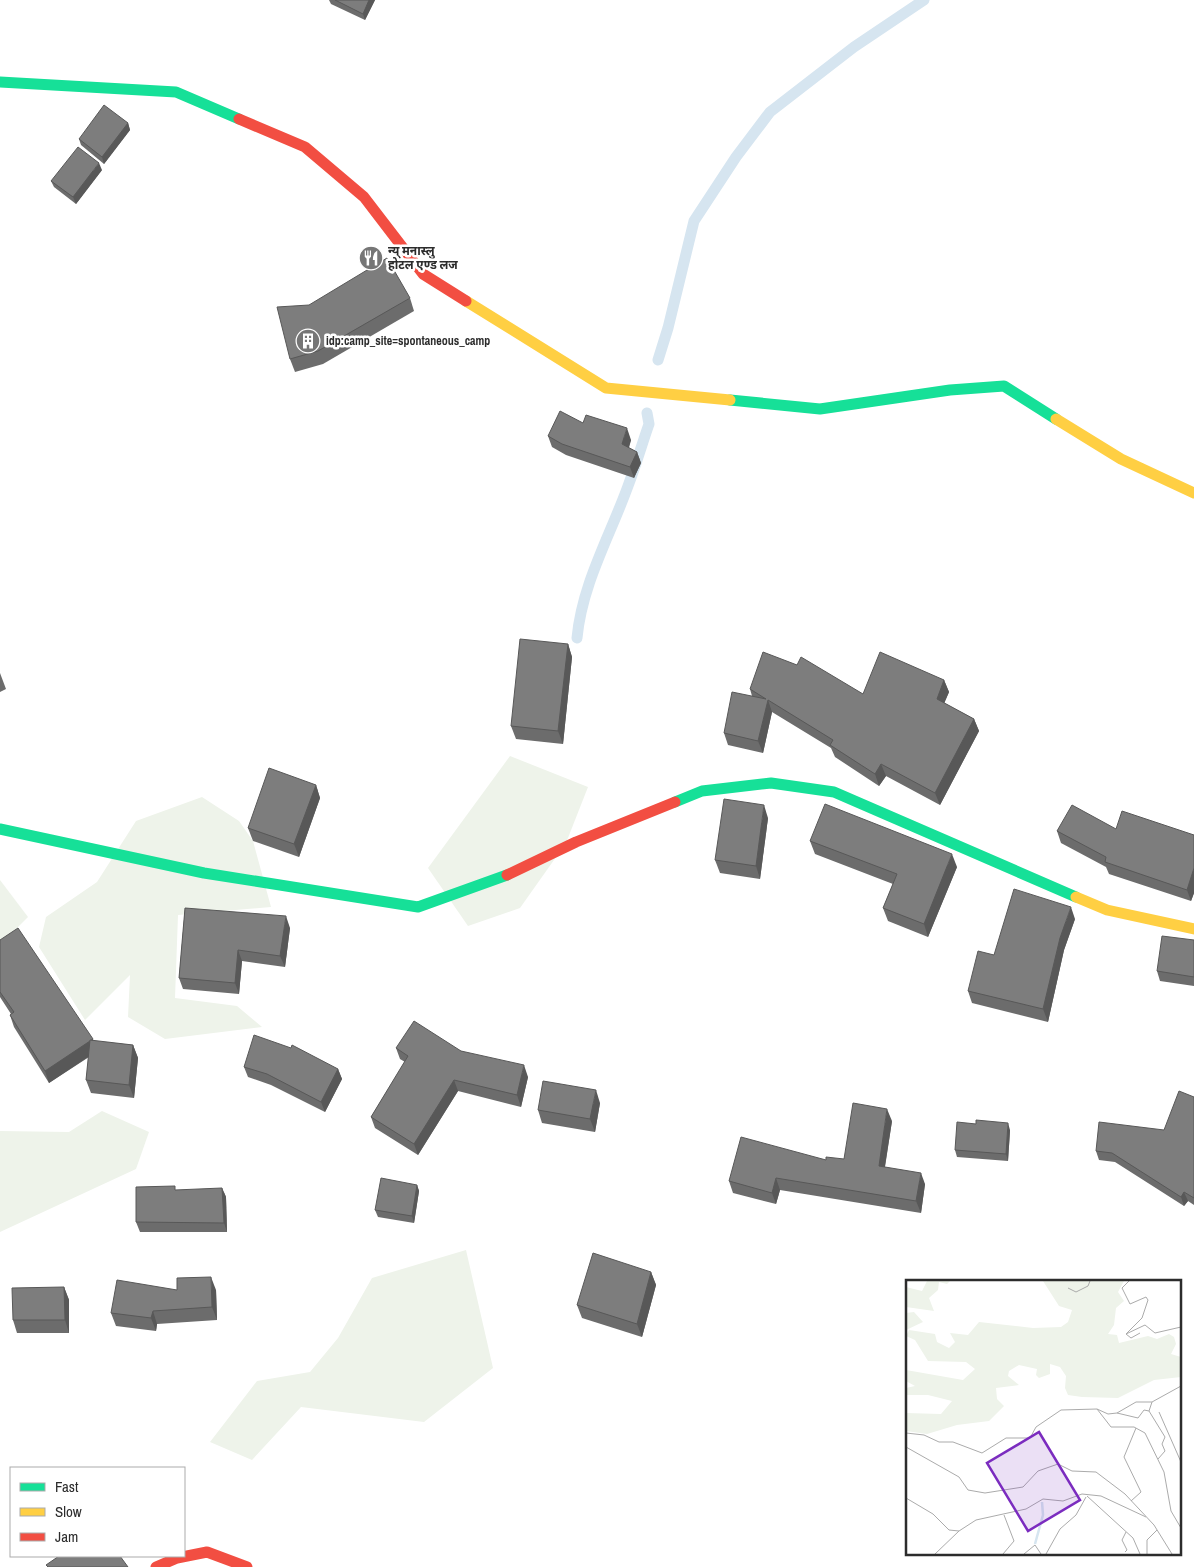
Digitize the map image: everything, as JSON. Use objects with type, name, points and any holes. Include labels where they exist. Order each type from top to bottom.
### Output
[{"type":"street","points":[[0,82],[176,92],[305,147],[364,197],[423,274],[606,388],[820,409],[950,390],[1004,386],[1121,459],[1194,493]]},
{"type":"street","points":[[0,829],[204,873],[418,906],[494,882],[576,842],[702,790],[771,783],[834,792],[1107,910],[1194,929]]},
{"type":"street","points":[[185,1556],[207,1552],[247,1567]]},
{"type":"street","points":[[156,1567],[182,1557]]},
{"type":"shaded area","points":[[510,756],[588,787],[566,843],[520,908],[468,926],[428,868]]},
{"type":"shaded area","points":[[202,797],[239,821],[253,841],[271,907],[178,915],[175,998],[237,1006],[262,1027],[165,1039],[128,1017],[130,975],[85,1020],[39,947],[46,917],[97,882],[136,821]]},
{"type":"shaded area","points":[[0,880],[28,917],[0,945]]},
{"type":"shaded area","points":[[102,1111],[149,1132],[136,1169],[0,1232],[0,1131],[69,1132]]},
{"type":"shaded area","points":[[466,1250],[493,1368],[424,1422],[301,1407],[252,1460],[210,1442],[257,1381],[310,1372],[338,1338],[372,1278]]},
{"type":"building","points":[[335,0],[369,0],[363,14]]},
{"type":"building","points":[[104,105],[128,123],[102,157],[79,139]]},
{"type":"building","points":[[78,147],[99,163],[73,197],[51,181]]},
{"type":"building","points":[[387,258],[410,298],[318,351],[290,359],[277,307],[309,305]]},
{"type":"building","points":[[560,411],[583,423],[586,415],[627,428],[622,444],[637,452],[630,467],[562,444],[548,436]]},
{"type":"building","points":[[520,639],[568,644],[558,731],[511,726]]},
{"type":"building","points":[[763,652],[797,665],[801,657],[863,694],[880,652],[944,680],[937,699],[974,719],[935,793],[881,764],[875,774],[830,745],[833,740],[768,700],[758,741],[724,733],[732,692],[766,699],[750,689]]},
{"type":"building","points":[[269,768],[316,785],[294,844],[248,828]]},
{"type":"building","points":[[724,799],[764,805],[756,866],[715,860]]},
{"type":"building","points":[[825,804],[952,854],[924,924],[883,908],[897,874],[810,841]]},
{"type":"building","points":[[1072,805],[1116,829],[1122,811],[1194,835],[1194,868],[1187,890],[1105,862],[1106,857],[1057,831]]},
{"type":"building","points":[[1014,889],[1071,907],[1060,938],[1043,1009],[968,991],[978,951],[994,955]]},
{"type":"building","points":[[185,908],[286,916],[280,956],[238,950],[235,983],[179,978]]},
{"type":"building","points":[[18,928],[93,1039],[45,1071],[10,1015],[14,1012],[0,992],[0,940]]},
{"type":"building","points":[[1162,936],[1194,940],[1194,977],[1157,971]]},
{"type":"building","points":[[414,1021],[461,1051],[524,1065],[517,1095],[454,1080],[414,1144],[371,1117],[408,1056],[396,1048]]},
{"type":"building","points":[[254,1035],[291,1048],[292,1045],[338,1069],[321,1102],[267,1074],[244,1067]]},
{"type":"building","points":[[90,1040],[133,1045],[129,1085],[86,1080]]},
{"type":"building","points":[[543,1081],[596,1090],[590,1119],[538,1110]]},
{"type":"building","points":[[1179,1091],[1194,1097],[1194,1198],[1184,1192],[1181,1197],[1112,1153],[1096,1151],[1099,1122],[1164,1130]]},
{"type":"building","points":[[853,1103],[887,1109],[879,1166],[921,1173],[916,1201],[776,1178],[772,1193],[729,1181],[741,1137],[826,1160],[826,1157],[844,1159]]},
{"type":"building","points":[[976,1120],[1008,1123],[1006,1154],[955,1150],[957,1122],[976,1124]]},
{"type":"building","points":[[381,1178],[417,1185],[412,1216],[375,1210]]},
{"type":"building","points":[[175,1186],[175,1190],[222,1188],[224,1223],[136,1222],[136,1187]]},
{"type":"building","points":[[593,1253],[651,1272],[637,1324],[577,1305]]},
{"type":"building","points":[[211,1277],[212,1307],[153,1311],[151,1318],[111,1313],[117,1280],[177,1290],[177,1278]]},
{"type":"building","points":[[64,1287],[65,1320],[13,1320],[12,1288]]},
{"type":"building","points":[[58,1557],[121,1557],[128,1567],[48,1567],[46,1565]]},
{"type":"waterway","points":[[658,360],[668,328],[694,221],[736,157],[770,112],[854,47],[924,0]]},
{"type":"waterway","points":[[577,638],[580,618],[591,579],[621,505],[649,424],[647,413]]},
{"type":"traffic: fast","points":[[0,82],[176,92],[239,119]]},
{"type":"traffic: fast","points":[[730,400],[820,409],[950,390],[1004,386],[1056,419]]},
{"type":"traffic: fast","points":[[675,802],[702,791],[771,783],[834,792],[1076,897]]},
{"type":"traffic: fast","points":[[0,829],[204,873],[418,907],[507,875]]},
{"type":"traffic: slow","points":[[466,301],[606,388],[730,400]]},
{"type":"traffic: slow","points":[[1056,419],[1121,459],[1194,493]]},
{"type":"traffic: slow","points":[[1076,897],[1107,910],[1194,929]]},
{"type":"traffic: jam","points":[[239,119],[305,147],[364,197],[423,274],[466,301]]},
{"type":"traffic: jam","points":[[507,875],[576,842],[675,802]]},
{"type":"traffic: jam","points":[[185,1556],[207,1552],[247,1567]]},
{"type":"traffic: jam","points":[[156,1567],[182,1557]]},
{"type":"place","name":"न्यू मनास्लु होटल एण्ड लज","points":[[371,258]]},
{"type":"place","name":"idp:camp_site=spontaneous_camp","points":[[308,341]]}]
